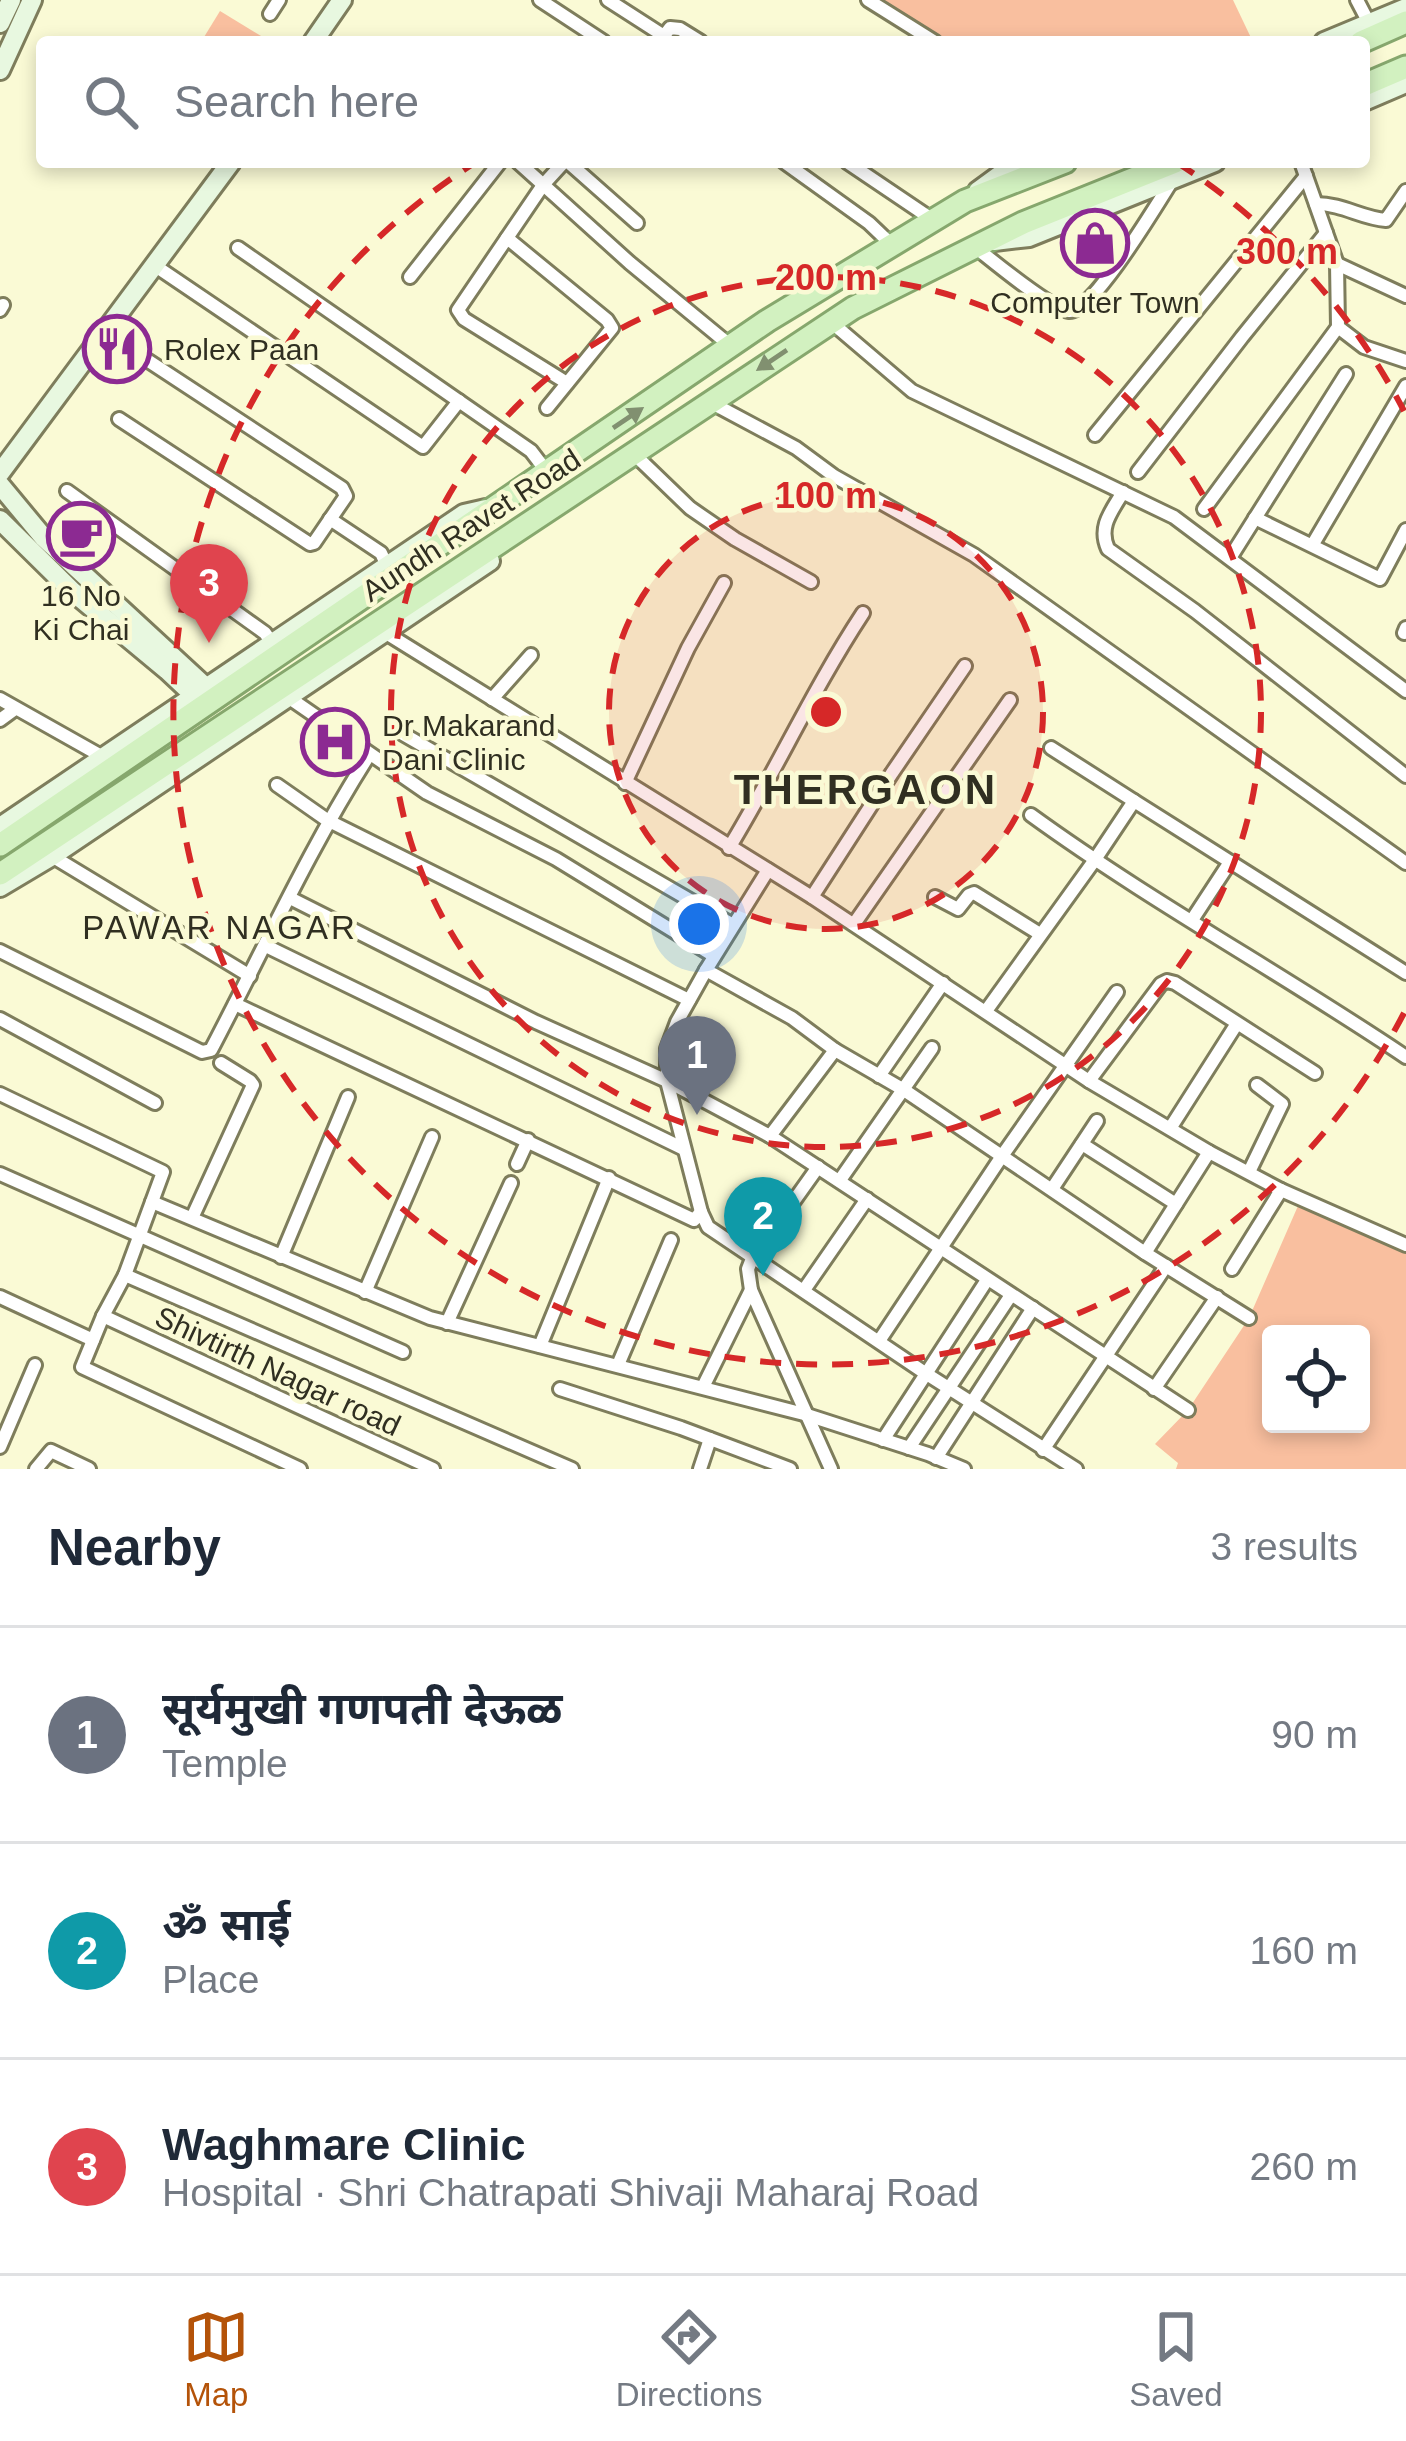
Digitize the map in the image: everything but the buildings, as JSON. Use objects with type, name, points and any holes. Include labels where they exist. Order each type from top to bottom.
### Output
[{"type":"main road","points":[[1365,33],[1402,10]]},
{"type":"main road","points":[[1370,82],[1406,67]]},
{"type":"main road","name":"Aundh Ravet Road","points":[[0,845],[767,321],[964,201],[1050,168]]},
{"type":"main road","name":"Aundh Ravet Road","points":[[0,874],[831,322],[1023,223],[1174,170]]},
{"type":"street","points":[[0,23],[10,0]]},
{"type":"street","points":[[0,70],[32,0]]},
{"type":"street","points":[[270,14],[279,0]]},
{"type":"street","points":[[317,36],[342,0]]},
{"type":"street","points":[[540,0],[595,36]]},
{"type":"street","points":[[608,0],[664,36],[670,28],[680,28],[692,36]]},
{"type":"street","points":[[868,0],[925,36]]},
{"type":"street","points":[[1357,0],[1365,33]]},
{"type":"street","points":[[1370,98],[1406,83]]},
{"type":"street","points":[[0,473],[227,168]]},
{"type":"street","points":[[410,277],[495,168]]},
{"type":"street","points":[[525,168],[732,347]]},
{"type":"street","points":[[560,168],[543,184],[458,310],[464,319],[567,383]]},
{"type":"street","points":[[573,168],[637,223]]},
{"type":"street","points":[[792,168],[892,245]]},
{"type":"street","points":[[856,168],[933,220]]},
{"type":"street","points":[[964,201],[1012,168]]},
{"type":"street","points":[[1204,509],[1338,327],[1337,264],[1304,169]]},
{"type":"street","points":[[1095,435],[1304,169]]},
{"type":"street","points":[[980,245],[1029,237],[1174,170]]},
{"type":"street","points":[[980,245],[1039,295],[1067,311],[1078,310],[1099,291],[1174,170]]},
{"type":"street","points":[[1316,203],[1342,206],[1380,221],[1406,191]]},
{"type":"street","points":[[1138,472],[1327,233]]},
{"type":"street","points":[[507,238],[612,328],[547,408]]},
{"type":"street","points":[[238,248],[531,451],[547,472]]},
{"type":"street","points":[[1337,264],[1406,296]]},
{"type":"street","points":[[154,265],[423,446],[459,401]]},
{"type":"street","points":[[831,322],[912,391],[1174,517],[1406,691]]},
{"type":"street","points":[[1338,327],[1364,347],[1406,361]]},
{"type":"street","points":[[119,419],[310,544],[346,496],[343,488],[144,358]]},
{"type":"street","points":[[1230,558],[1346,374]]},
{"type":"street","points":[[1313,544],[1406,386]]},
{"type":"street","points":[[710,402],[974,555],[1404,858]]},
{"type":"street","points":[[634,454],[690,508],[811,582]]},
{"type":"street","points":[[0,485],[44,538],[203,693]]},
{"type":"street","points":[[67,491],[266,633],[272,644]]},
{"type":"street","points":[[1123,492],[1104,528],[1108,549],[1196,611],[1406,776]]},
{"type":"street","points":[[0,827],[464,514],[497,507]]},
{"type":"street","points":[[1255,518],[1380,579],[1406,530]]},
{"type":"street","points":[[330,519],[381,553],[387,566]]},
{"type":"street","points":[[0,520],[72,591],[172,665]]},
{"type":"street","points":[[0,887],[52,856],[228,731],[386,633],[493,559],[511,534]]},
{"type":"street","points":[[625,783],[724,583]]},
{"type":"street","points":[[729,848],[800,716],[863,613]]},
{"type":"street","points":[[386,633],[812,897],[1089,1081],[1281,1190],[1406,1246]]},
{"type":"street","points":[[492,699],[531,655]]},
{"type":"street","points":[[812,897],[965,666]]},
{"type":"street","points":[[288,697],[427,793],[556,860],[714,956]]},
{"type":"street","points":[[0,699],[103,758]]},
{"type":"street","points":[[854,924],[1010,700]]},
{"type":"street","points":[[0,720],[15,709]]},
{"type":"street","points":[[403,734],[733,925]]},
{"type":"street","points":[[1052,748],[1406,973]]},
{"type":"street","points":[[0,951],[202,1052],[211,1050],[327,820],[369,754]]},
{"type":"street","points":[[277,785],[327,820],[689,1000]]},
{"type":"street","points":[[986,1011],[1134,801]]},
{"type":"street","points":[[1030,815],[1094,861],[1406,1058]]},
{"type":"street","points":[[52,856],[250,976]]},
{"type":"street","points":[[1192,920],[1230,862]]},
{"type":"street","points":[[768,870],[689,1000],[667,1049],[668,1081],[708,1227],[1076,1469]]},
{"type":"street","points":[[935,897],[958,909],[974,893],[1040,934]]},
{"type":"street","points":[[290,898],[536,1022],[668,1081],[770,1136],[1188,1410]]},
{"type":"street","points":[[266,946],[684,1148]]},
{"type":"street","points":[[706,970],[792,1018],[1249,1318]]},
{"type":"street","points":[[1089,1081],[1161,984],[1168,982],[1315,1072]]},
{"type":"street","points":[[879,1076],[943,983]]},
{"type":"street","points":[[879,1341],[1118,992]]},
{"type":"street","points":[[235,1004],[694,1220],[701,1212]]},
{"type":"street","points":[[0,1018],[155,1102]]},
{"type":"street","points":[[1171,1127],[1236,1025]]},
{"type":"street","points":[[840,1180],[932,1048]]},
{"type":"street","points":[[770,1136],[836,1050]]},
{"type":"street","points":[[192,1218],[253,1085],[221,1063]]},
{"type":"street","points":[[1249,1172],[1282,1104],[1256,1084]]},
{"type":"street","points":[[0,1094],[163,1172],[124,1275],[82,1366],[300,1469]]},
{"type":"street","points":[[280,1257],[348,1097]]},
{"type":"street","points":[[1052,1189],[1097,1121]]},
{"type":"street","points":[[365,1292],[431,1137]]},
{"type":"street","points":[[517,1164],[528,1140]]},
{"type":"street","points":[[1082,1144],[1176,1204]]},
{"type":"street","points":[[1145,1253],[1209,1152]]},
{"type":"street","points":[[818,1167],[748,1269],[751,1289],[831,1469]]},
{"type":"street","points":[[0,1174],[404,1352]]},
{"type":"street","points":[[540,1346],[609,1178]]},
{"type":"street","points":[[447,1323],[511,1183]]},
{"type":"street","points":[[1232,1269],[1281,1190]]},
{"type":"street","points":[[804,1290],[867,1199]]},
{"type":"street","points":[[152,1202],[447,1323],[805,1414],[964,1469]]},
{"type":"street","points":[[618,1365],[671,1240]]},
{"type":"street","points":[[1043,1450],[1166,1266]]},
{"type":"street","points":[[124,1275],[572,1469]]},
{"type":"street","points":[[883,1440],[987,1280]]},
{"type":"street","points":[[703,1388],[751,1289]]},
{"type":"street","points":[[909,1448],[1011,1295]]},
{"type":"street","points":[[0,1297],[93,1340]]},
{"type":"street","points":[[1154,1389],[1217,1297]]},
{"type":"street","points":[[936,1458],[1034,1308]]},
{"type":"street","name":"Shivtirth Nagar road","points":[[103,1316],[433,1469]]},
{"type":"street","points":[[0,1448],[35,1365]]},
{"type":"street","points":[[560,1389],[790,1469]]},
{"type":"street","points":[[700,1469],[710,1439]]},
{"type":"street","points":[[36,1469],[51,1451],[89,1469]]},
{"type":"shaded area","points":[[882,0],[1233,0],[1250,36],[939,36]]},
{"type":"shaded area","points":[[220,11],[261,36],[205,36]]},
{"type":"shaded area","points":[[1301,1199],[1406,1249],[1406,1469],[1176,1469],[1178,1463],[1155,1444],[1188,1410],[1249,1318]]},
{"type":"place","name":"Computer Town","points":[[1095,243]]},
{"type":"place","name":"Rolex Paan","points":[[117,349]]},
{"type":"place","name":"16 No Ki Chai","points":[[81,536]]},
{"type":"place","name":"Waghmare Clinic","points":[[209,643]]},
{"type":"place","name":"Dr Makarand Dani Clinic","points":[[335,742]]},
{"type":"place","name":"सूर्यमुखी गणपती देऊळ","points":[[697,1115]]},
{"type":"place","name":"ॐ साई","points":[[763,1276]]},
{"type":"district","name":"THERGAON","points":[[866,789]]},
{"type":"district","name":"PAWAR NAGAR","points":[[220,927]]}]
